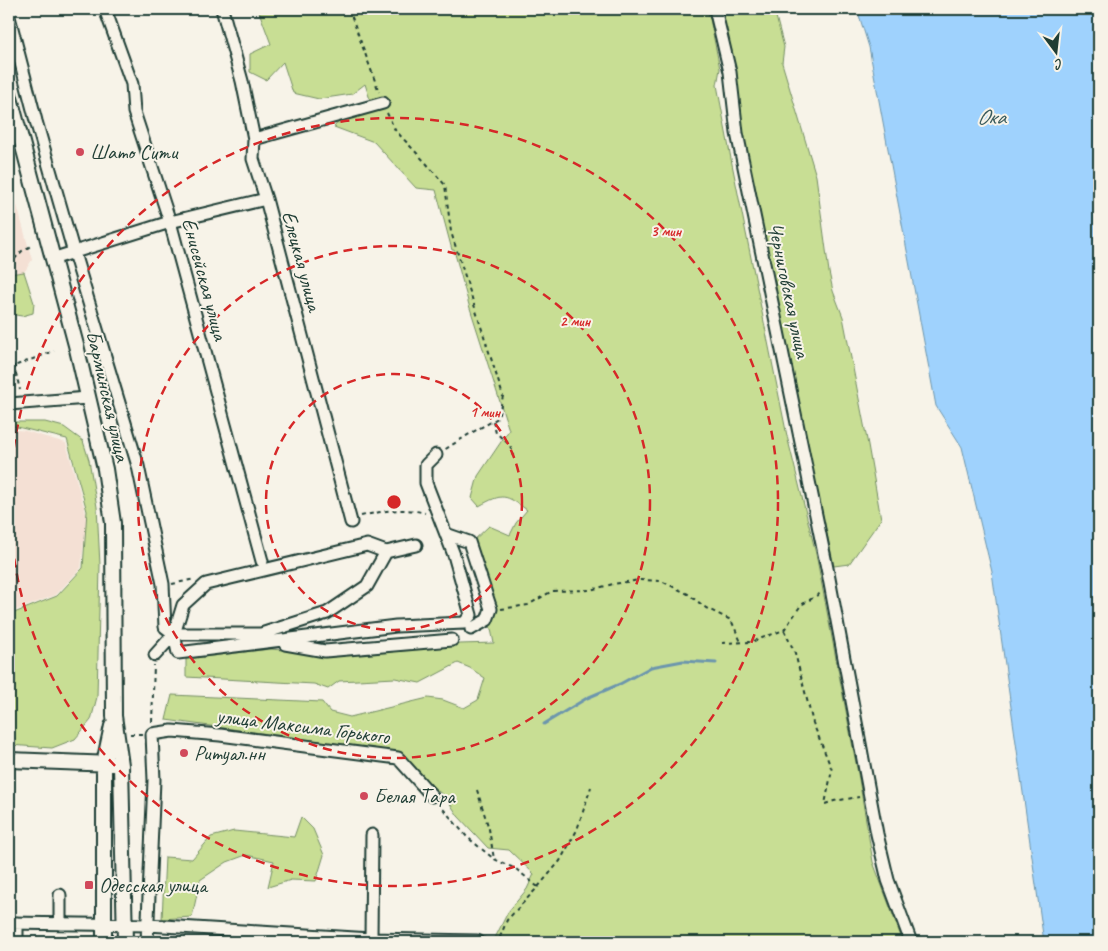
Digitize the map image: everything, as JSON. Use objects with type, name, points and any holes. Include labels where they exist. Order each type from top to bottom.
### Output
[{"type":"main road","name":"Барминская улица","points":[[9,94],[76,346],[105,469],[113,523],[114,716]]},
{"type":"main road","points":[[104,942],[104,764],[114,716]]},
{"type":"main road","points":[[114,716],[121,765],[125,942]]},
{"type":"main road","points":[[9,760],[121,765]]},
{"type":"street","name":"Енисейская улица","points":[[105,9],[132,84],[134,112],[170,222],[262,561]]},
{"type":"street","name":"Елецкая улица","points":[[222,9],[242,81],[254,139],[252,159],[266,199],[350,520]]},
{"type":"street","name":"Черниговская улица","points":[[715,9],[730,72],[737,134],[829,578],[869,796]]},
{"type":"street","points":[[9,17],[36,122],[138,466],[163,584],[165,627],[174,634],[261,634],[327,612],[367,586],[386,552]]},
{"type":"street","points":[[254,139],[383,103]]},
{"type":"street","points":[[52,259],[170,222],[266,199]]},
{"type":"street","points":[[9,404],[88,398]]},
{"type":"street","points":[[174,634],[178,653],[396,626],[464,623],[471,615],[454,555],[426,483],[426,465],[436,455]]},
{"type":"street","points":[[446,534],[469,542],[492,609],[487,620],[471,629]]},
{"type":"street","points":[[155,655],[174,634],[183,605],[206,584],[367,545],[386,552],[416,545]]},
{"type":"street","points":[[274,642],[325,651],[452,640]]},
{"type":"street","name":"улица Максима Горького","points":[[148,925],[154,780],[152,734],[172,731],[220,735],[398,758],[432,796]]},
{"type":"street","points":[[869,796],[888,880],[911,942]]},
{"type":"street","points":[[372,835],[372,939]]},
{"type":"street","points":[[60,895],[60,924]]},
{"type":"street","points":[[17,941],[13,923],[125,924],[321,938],[478,942]]},
{"type":"street","points":[[147,942],[148,925]]},
{"type":"path","points":[[349,9],[383,103],[395,130],[445,186],[451,232],[503,396],[498,418],[436,455]]},
{"type":"path","points":[[9,265],[22,251],[32,245]]},
{"type":"path","points":[[9,368],[54,351]]},
{"type":"path","points":[[14,365],[20,390]]},
{"type":"path","points":[[493,420],[496,433],[510,445],[513,456]]},
{"type":"path","points":[[350,520],[389,510],[414,510],[439,517]]},
{"type":"path","points":[[722,643],[751,642],[784,630],[801,605],[825,590],[829,578]]},
{"type":"path","points":[[492,609],[528,606],[552,591],[590,590],[640,580],[661,581],[688,594],[706,608],[731,620],[741,642]]},
{"type":"path","points":[[784,630],[795,653],[813,723],[832,770],[825,804],[869,796]]},
{"type":"path","points":[[151,717],[155,655]]},
{"type":"path","points":[[498,942],[507,920],[560,861],[577,830],[591,787]]},
{"type":"path","points":[[477,790],[489,829],[494,859]]},
{"type":"path","points":[[432,796],[467,836],[494,859],[516,870],[538,887]]},
{"type":"path","points":[[17,941],[70,940],[78,936],[78,932]]},
{"type":"shaded area","points":[[9,176],[32,260],[9,296]]},
{"type":"shaded area","points":[[9,429],[26,431],[66,443],[87,517],[81,568],[56,595],[9,613]]},
{"type":"green space","points":[[258,9],[708,9],[720,69],[717,85],[732,164],[787,436],[816,554],[873,862],[903,942],[493,942],[508,912],[527,889],[534,874],[509,850],[488,848],[458,816],[447,799],[416,771],[400,752],[166,720],[172,695],[322,702],[330,712],[350,717],[428,698],[443,700],[464,708],[478,700],[485,678],[458,663],[420,683],[395,678],[339,681],[328,689],[314,684],[186,677],[186,659],[270,649],[331,654],[494,643],[472,542],[489,526],[510,535],[516,523],[527,510],[504,497],[499,497],[479,506],[472,498],[478,476],[509,430],[469,305],[454,250],[452,250],[436,190],[416,188],[374,142],[334,127],[340,120],[374,112],[365,84],[352,94],[319,99],[293,93],[283,62],[266,80],[250,72],[250,54],[271,44]]},
{"type":"green space","points":[[720,9],[774,9],[784,47],[782,63],[816,176],[829,272],[833,291],[843,317],[881,519],[849,564],[834,566],[764,247],[744,139],[735,70]]},
{"type":"green space","points":[[24,272],[34,303],[33,313],[22,316],[9,314],[9,274]]},
{"type":"green space","points":[[9,422],[45,422],[64,427],[83,441],[89,460],[97,507],[100,565],[97,697],[91,720],[75,739],[52,748],[9,745],[9,615],[57,596],[83,568],[87,511],[67,439],[9,425]]},
{"type":"green space","points":[[301,817],[313,829],[324,855],[316,881],[291,880],[268,887],[274,861],[246,855],[227,862],[200,880],[192,917],[162,919],[165,857],[192,859],[211,837],[234,831],[294,837]]},
{"type":"water","name":"Ока","points":[[857,9],[1099,9],[1099,942],[1044,942],[992,572],[962,447],[936,406],[869,47]]},
{"type":"waterway","points":[[544,724],[587,698],[620,684],[651,667],[683,661],[716,663]]},
{"type":"place","name":"Шато Сити","points":[[80,152]]},
{"type":"place","name":"Ритуал.нн","points":[[184,753]]},
{"type":"place","name":"Белая Тара","points":[[364,796]]},
{"type":"place","name":"Одесская улица","points":[[89,885]]}]
